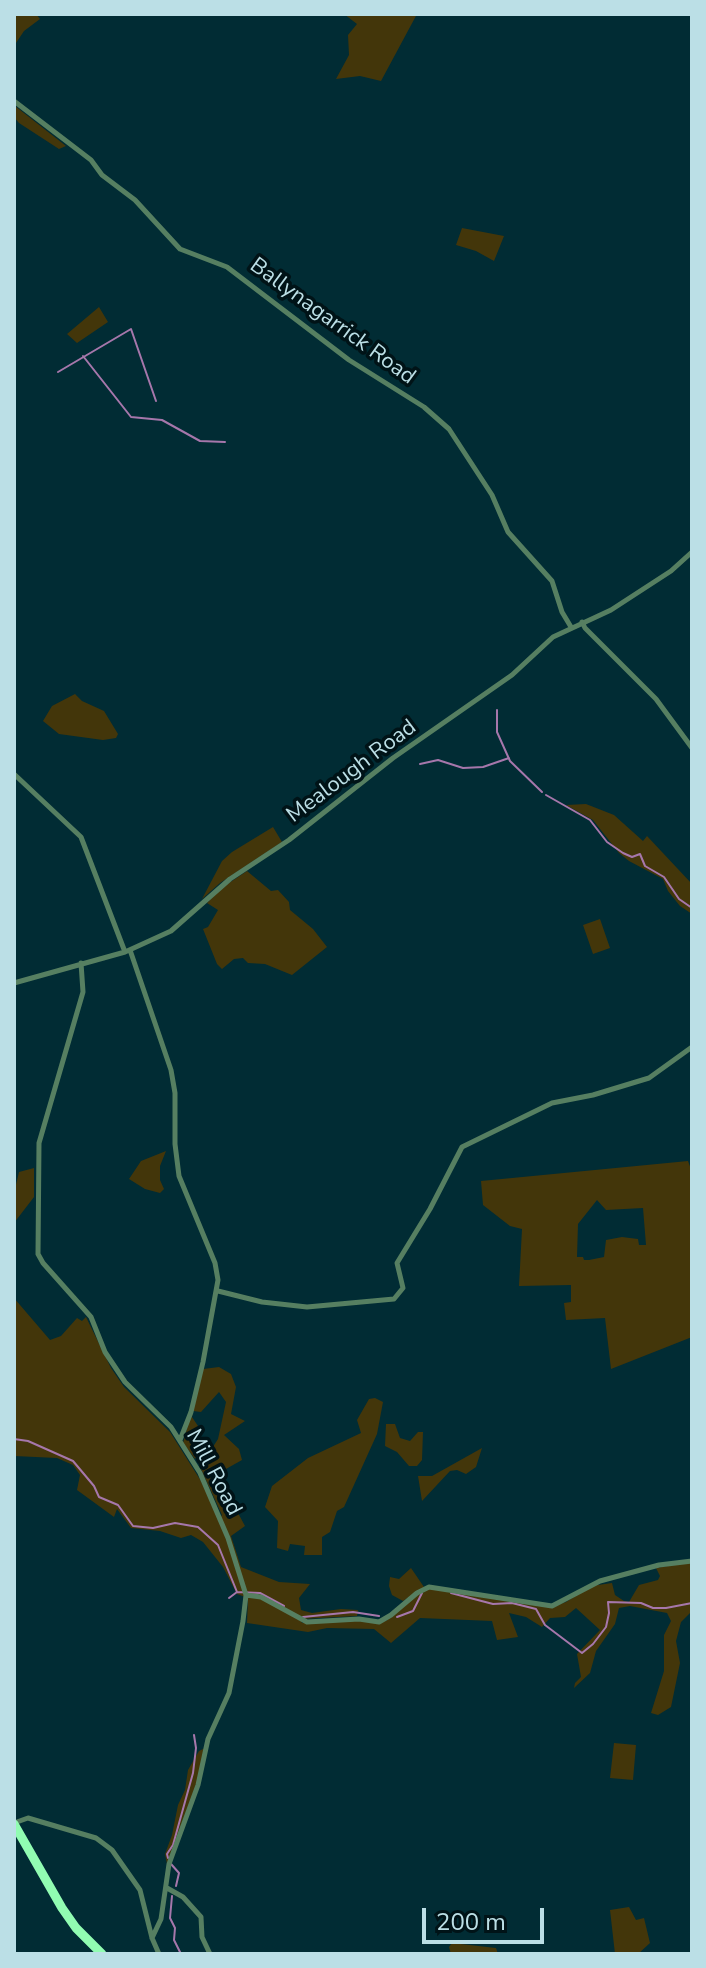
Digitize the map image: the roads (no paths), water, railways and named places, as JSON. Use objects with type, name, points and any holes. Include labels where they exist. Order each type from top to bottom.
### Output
[{"type":"highway","points":[[14,1824],[62,1908],[76,1928],[102,1954]]},
{"type":"street","name":"Ballynagarrick Road","points":[[14,101],[91,160],[102,175],[135,200],[180,249],[227,267],[349,360],[424,407],[449,429],[492,495],[508,532],[552,581],[562,612],[571,627]]},
{"type":"street","name":"Mealough Road","points":[[14,983],[128,951],[171,931],[230,879],[289,840],[393,758],[503,681],[553,637],[611,610],[671,571],[692,552]]},
{"type":"street","points":[[582,622],[656,699],[692,748]]},
{"type":"street","points":[[14,774],[81,837],[159,1029],[171,1070],[179,1176],[215,1263],[218,1291],[191,1412],[180,1440]]},
{"type":"street","name":"Mill Road","points":[[81,963],[83,992],[39,1143],[38,1254],[91,1317],[105,1352],[125,1382],[164,1419],[180,1440],[211,1495],[246,1595],[229,1693],[208,1739],[198,1785],[168,1869],[161,1919],[152,1938]]},
{"type":"street","points":[[218,1291],[262,1302],[307,1307],[394,1299],[403,1288],[397,1263],[462,1147],[552,1103],[593,1095],[649,1078],[692,1047]]},
{"type":"street","points":[[246,1595],[261,1597],[307,1622],[359,1619],[379,1622],[429,1587],[552,1606],[600,1581],[659,1565],[692,1561]]},
{"type":"street","points":[[14,1824],[28,1818],[96,1838],[107,1845],[125,1865],[140,1890],[159,1954]]},
{"type":"street","points":[[167,1888],[183,1897],[201,1917],[202,1937],[210,1954]]},
{"type":"waterway","points":[[58,372],[131,329],[156,401]]},
{"type":"waterway","points":[[83,356],[131,417],[162,420],[200,441],[225,442]]},
{"type":"waterway","points":[[497,710],[497,732],[510,761],[542,792]]},
{"type":"waterway","points":[[420,764],[438,760],[463,768],[483,767],[509,758]]},
{"type":"waterway","points":[[546,795],[590,820],[607,842],[623,853],[632,857],[640,854],[645,866],[664,877],[679,899],[692,908]]},
{"type":"waterway","points":[[14,1439],[28,1441],[73,1461],[99,1497],[118,1505],[133,1526],[153,1528],[175,1523],[198,1527],[218,1545],[237,1592],[260,1593],[284,1606]]},
{"type":"waterway","points":[[229,1598],[237,1592]]},
{"type":"waterway","points":[[397,1617],[413,1611],[422,1593]]},
{"type":"waterway","points":[[451,1593],[493,1604],[512,1603],[536,1609],[545,1625],[582,1653],[606,1627],[608,1602],[641,1603],[653,1608],[692,1603]]},
{"type":"waterway","points":[[303,1617],[353,1612],[379,1616]]},
{"type":"waterway","points":[[168,1858],[193,1773],[194,1735]]},
{"type":"waterway","points":[[171,1864],[179,1873],[176,1886]]},
{"type":"waterway","points":[[172,1896],[170,1918],[175,1928],[174,1940],[181,1954]]}]
